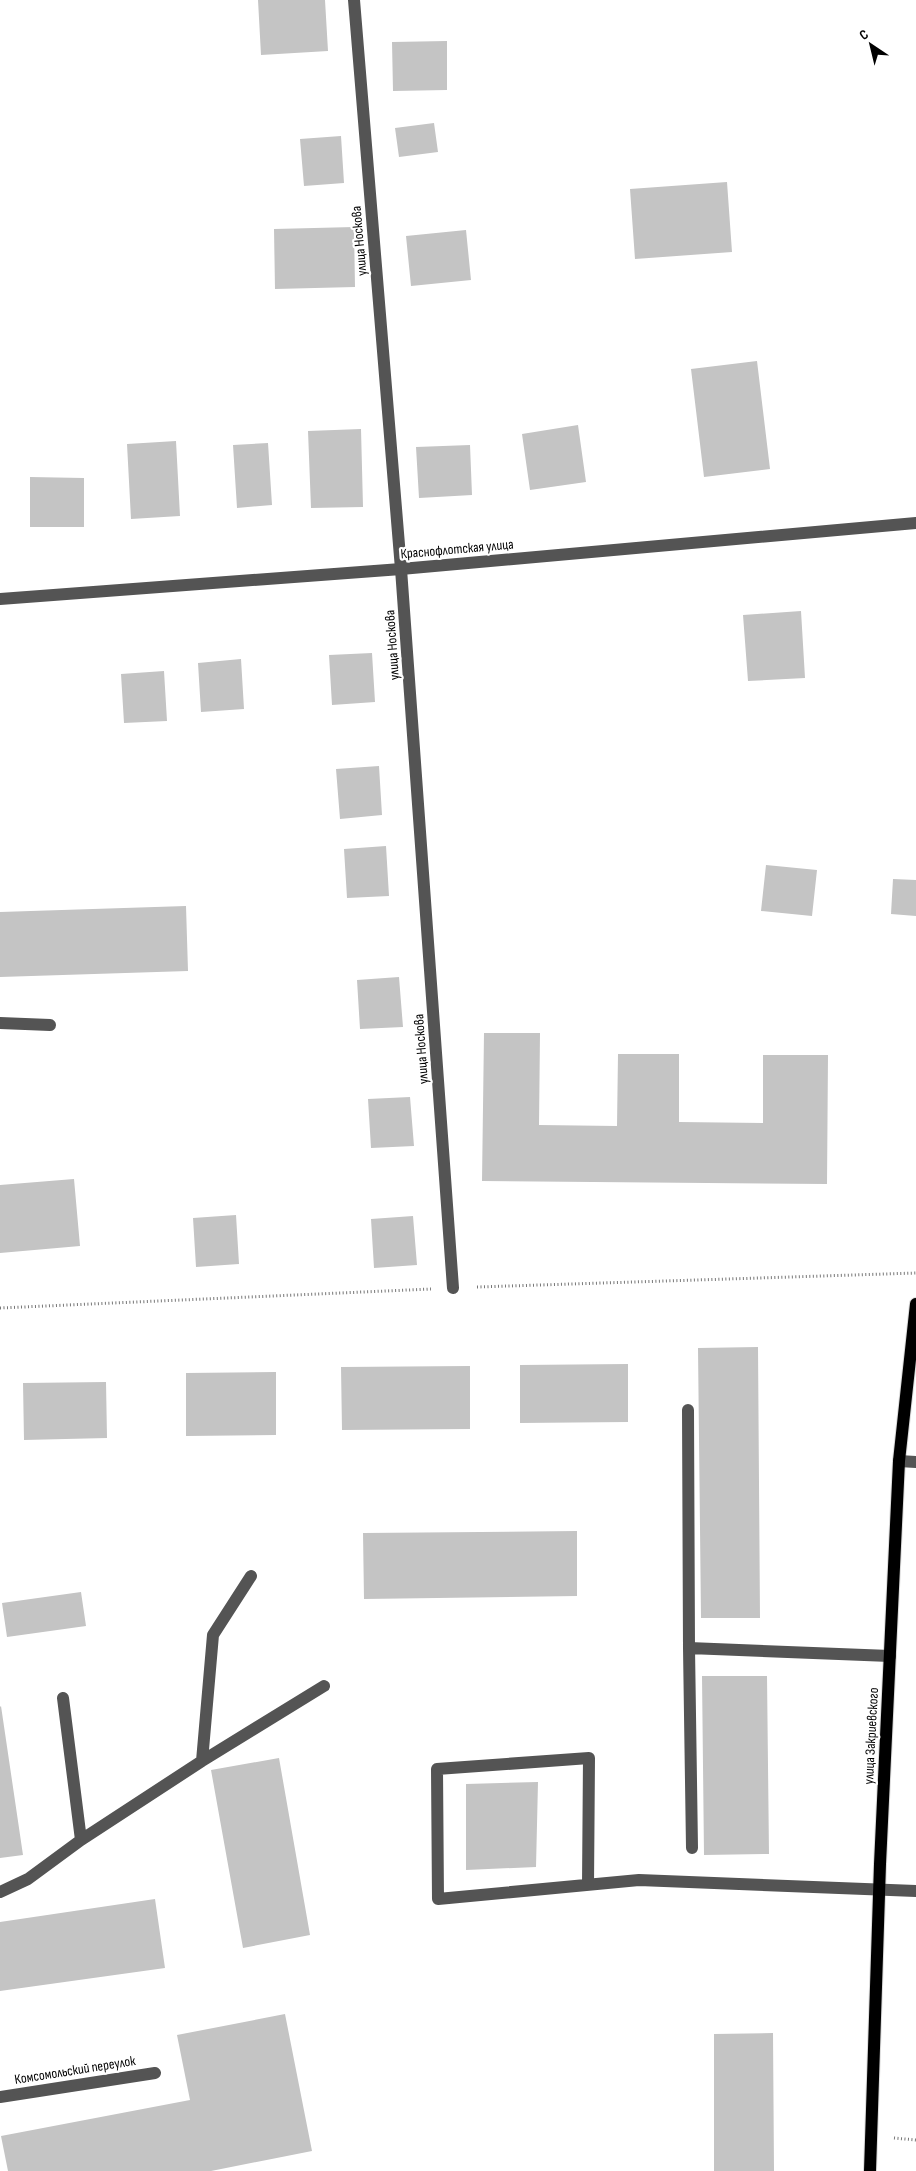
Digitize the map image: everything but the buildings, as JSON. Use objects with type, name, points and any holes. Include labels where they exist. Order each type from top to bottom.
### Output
[{"type":"main road","name":"улица Закриевского","points":[[870,2171],[880,1888],[899,1460],[916,1304]]},
{"type":"street","name":"улица Носкова","points":[[354,0],[401,569],[453,1288]]},
{"type":"street","name":"Краснофлотская улица","points":[[0,599],[401,569],[916,523]]},
{"type":"street","points":[[0,1023],[50,1025]]},
{"type":"street","points":[[688,1410],[692,1848]]},
{"type":"street","points":[[899,1460],[916,1462]]},
{"type":"street","points":[[202,1761],[213,1635],[251,1576]]},
{"type":"street","points":[[689,1648],[890,1656]]},
{"type":"street","points":[[0,1892],[28,1879],[82,1840],[202,1761],[324,1686]]},
{"type":"street","points":[[63,1698],[82,1840]]},
{"type":"street","points":[[588,1885],[589,1758],[437,1769],[438,1899],[588,1885],[639,1880],[880,1888],[916,1891]]},
{"type":"street","name":"Комсомольский переулок","points":[[0,2097],[155,2073]]}]
